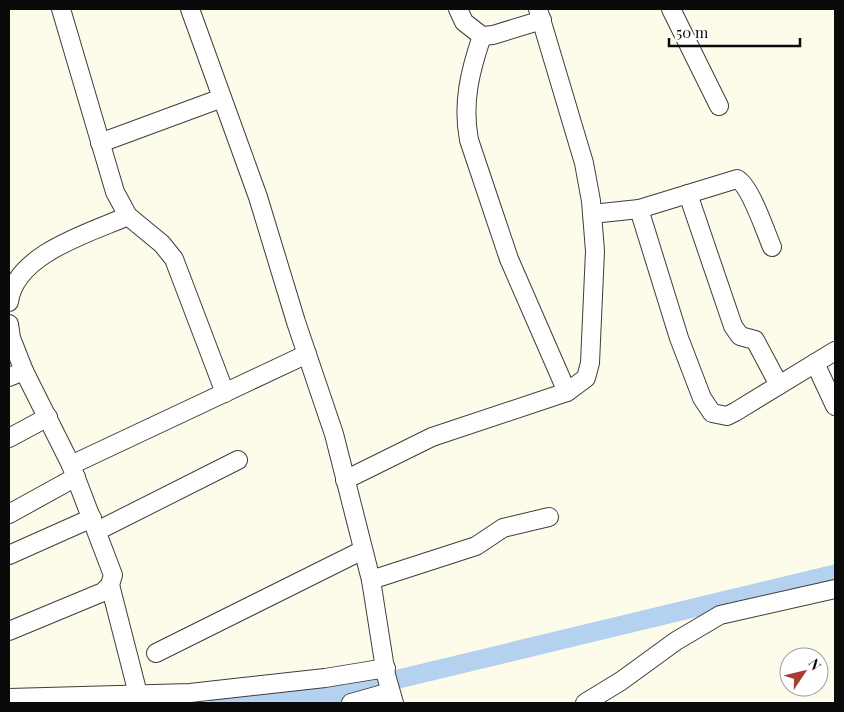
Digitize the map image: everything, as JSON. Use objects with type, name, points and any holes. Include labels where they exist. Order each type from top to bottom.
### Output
[{"type":"street","points":[[60,9],[115,192],[128,216],[162,244],[174,259],[225,393]]},
{"type":"street","points":[[190,9],[258,197],[334,434],[371,580],[389,685]]},
{"type":"street","points":[[345,480],[432,437],[567,392],[586,378],[590,363],[595,251],[592,214],[584,163],[540,14],[492,35],[482,36],[464,22],[458,9]]},
{"type":"street","points":[[671,9],[719,106]]},
{"type":"street","points":[[482,36],[468,80],[466,125],[469,140],[509,259],[567,392]]},
{"type":"street","points":[[100,143],[222,98]]},
{"type":"street","points":[[592,214],[626,211],[731,180],[740,181],[772,247]]},
{"type":"street","points":[[688,194],[733,326],[740,336],[755,340],[779,385]]},
{"type":"street","points":[[626,211],[707,408],[712,414],[727,416],[835,352]]},
{"type":"street","points":[[9,302],[10,289],[20,275],[45,253],[128,216]]},
{"type":"street","points":[[9,324],[16,374],[48,417],[95,524],[113,575],[110,585],[103,592],[9,631]]},
{"type":"street","points":[[9,514],[73,471],[225,393],[307,354]]},
{"type":"street","points":[[816,363],[835,406]]},
{"type":"street","points":[[9,438],[48,417]]},
{"type":"street","points":[[9,555],[95,524],[195,484],[238,460]]},
{"type":"street","points":[[371,580],[476,546],[502,528],[549,517]]},
{"type":"street","points":[[156,653],[363,550]]},
{"type":"street","points":[[110,585],[138,694]]},
{"type":"street","points":[[585,703],[621,681],[676,641],[720,615],[835,589]]},
{"type":"street","points":[[9,698],[190,693],[325,678],[389,685]]},
{"type":"street","points":[[352,703],[389,685]]},
{"type":"waterway","points":[[219,703],[336,694],[835,574]]}]
